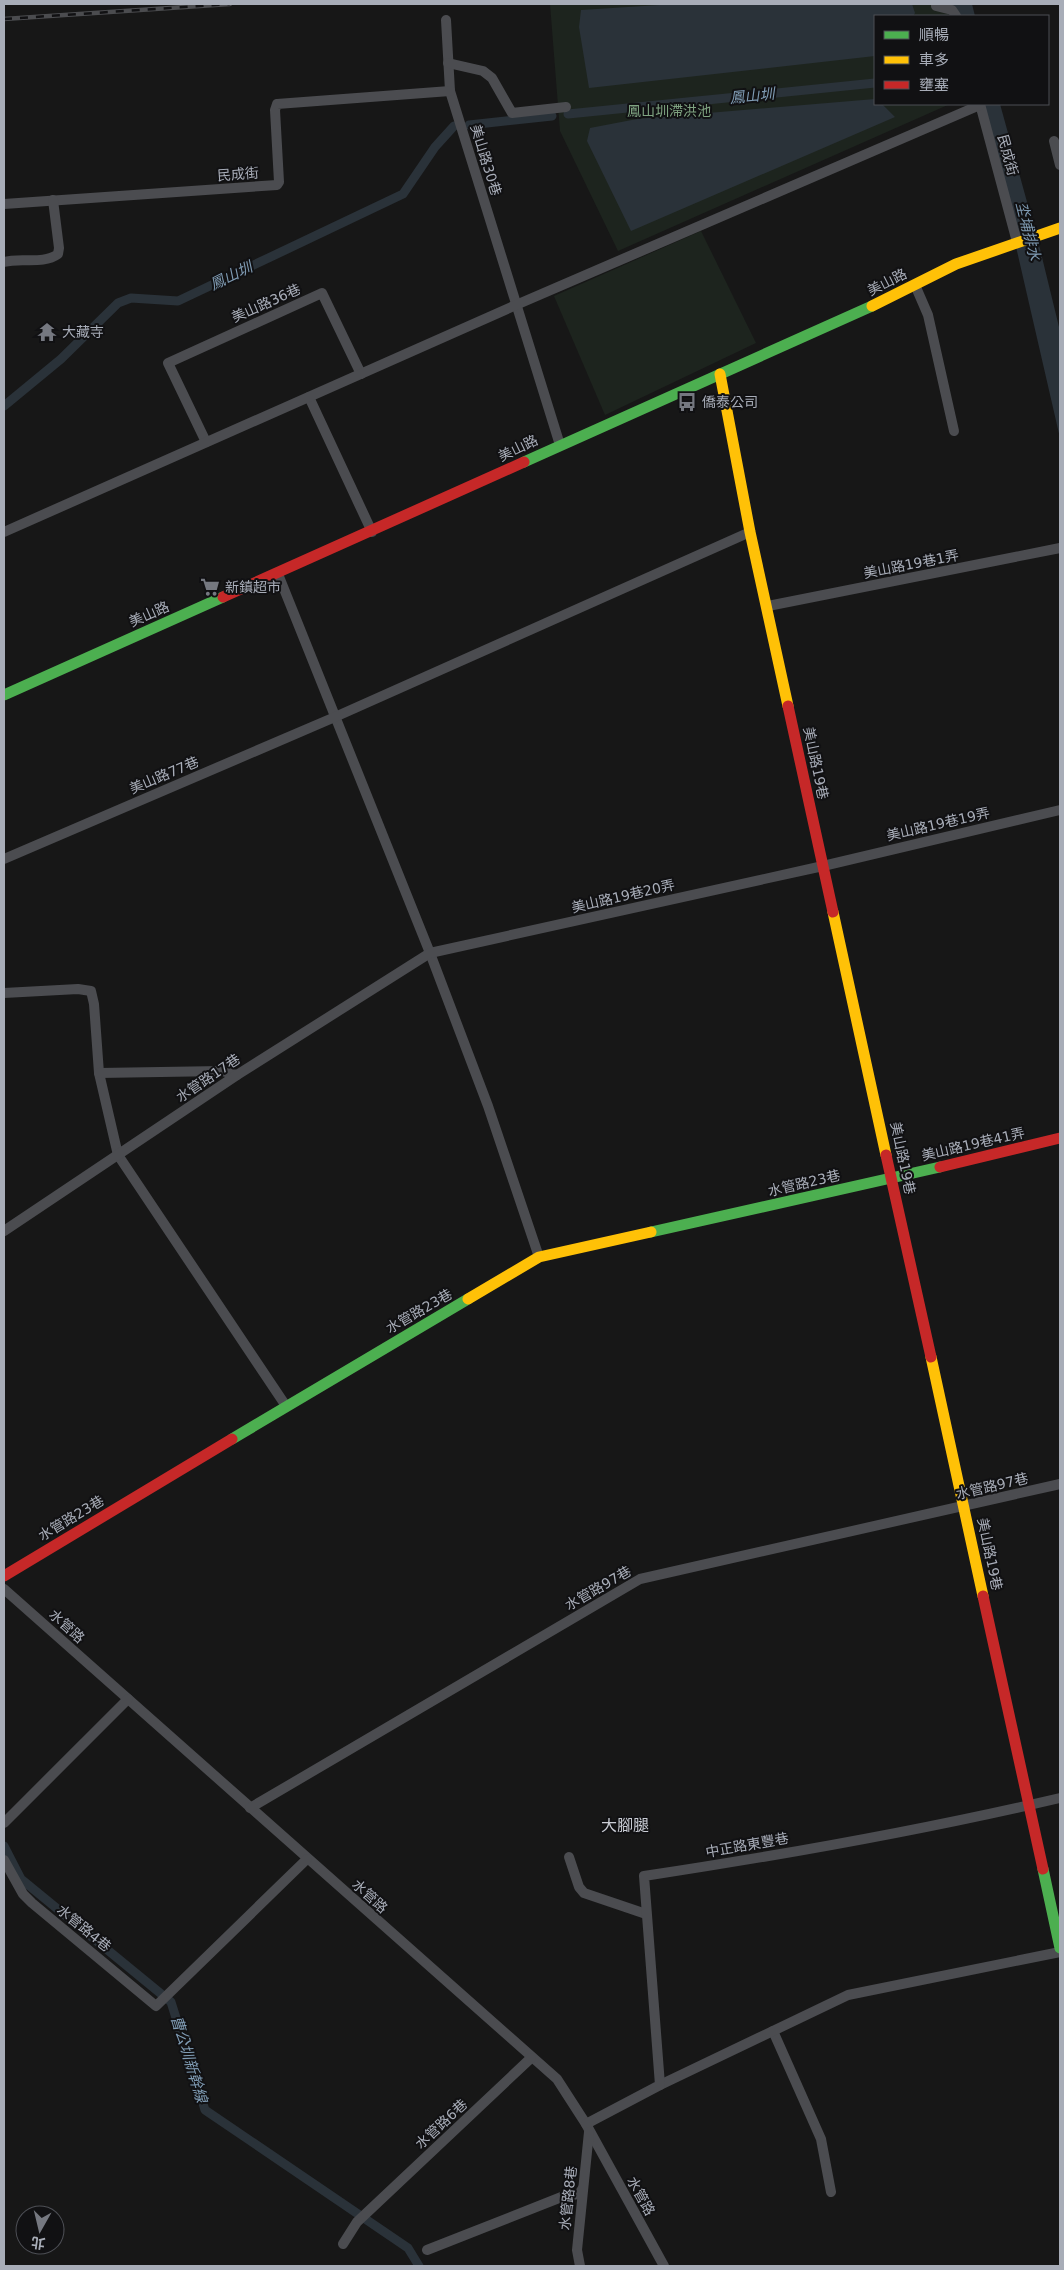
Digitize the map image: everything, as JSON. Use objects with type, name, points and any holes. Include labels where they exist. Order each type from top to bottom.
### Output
[{"type":"street","name":"美山路30巷","points":[[446,20],[450,92],[560,445]]},
{"type":"street","points":[[448,63],[483,71],[492,78],[512,113],[566,107]]},
{"type":"street","name":"民成街","points":[[4,204],[277,185],[279,182],[276,104],[450,92]]},
{"type":"street","points":[[4,532],[516,305],[978,105]]},
{"type":"street","name":"民成街","points":[[980,105],[1019,242]]},
{"type":"street","points":[[1054,141],[1060,165]]},
{"type":"street","points":[[4,262],[39,260],[54,257],[58,254],[59,248],[53,200]]},
{"type":"street","name":"美山路","points":[[4,695],[372,532],[560,445],[838,323],[956,264],[1060,228]]},
{"type":"street","points":[[915,285],[928,315],[954,431]]},
{"type":"street","name":"美山路36巷","points":[[206,442],[168,362],[322,293],[361,374]]},
{"type":"street","name":"美山路19巷","points":[[720,374],[750,532],[768,606],[823,866],[1060,1948]]},
{"type":"street","points":[[309,397],[372,532]]},
{"type":"street","name":"美山路77巷","points":[[4,859],[335,718],[750,532]]},
{"type":"street","name":"美山路19巷1弄","points":[[768,606],[1060,548]]},
{"type":"street","points":[[278,574],[430,953],[488,1106],[540,1257]]},
{"type":"street","name":"美山路19巷19弄","points":[[823,866],[1060,810]]},
{"type":"street","name":"美山路19巷20弄","points":[[430,953],[823,866]]},
{"type":"street","name":"水管路17巷","points":[[4,1231],[237,1075],[430,953]]},
{"type":"street","points":[[4,993],[78,989],[91,991],[94,1004],[99,1073],[118,1155],[286,1406]]},
{"type":"street","points":[[99,1073],[222,1071],[237,1075]]},
{"type":"street","name":"美山路19巷41弄","points":[[892,1178],[1060,1138]]},
{"type":"street","name":"水管路23巷","points":[[4,1576],[286,1406],[540,1257],[892,1178]]},
{"type":"street","name":"水管路97巷","points":[[250,1808],[640,1579],[1060,1484]]},
{"type":"street","name":"水管路","points":[[4,1588],[531,2058],[557,2079],[587,2128],[664,2266]]},
{"type":"street","points":[[4,1823],[128,1699]]},
{"type":"street","name":"中正路東豐巷","points":[[660,2085],[644,1876],[719,1865],[1029,1806],[1060,1798]]},
{"type":"street","points":[[569,1857],[579,1887],[584,1893],[646,1914]]},
{"type":"street","name":"水管路4巷","points":[[4,1860],[23,1894],[32,1903],[115,1971],[153,2005],[158,2005],[307,1858]]},
{"type":"street","points":[[587,2128],[660,2085],[848,1995],[1060,1952]]},
{"type":"street","points":[[773,2032],[822,2139],[831,2192]]},
{"type":"street","name":"水管路6巷","points":[[343,2244],[357,2222],[531,2058]]},
{"type":"street","name":"水管路8巷","points":[[580,2266],[577,2250],[587,2128]]},
{"type":"street","points":[[428,2250],[564,2196],[579,2194],[583,2188]]},
{"type":"green space","name":"鳳山圳滯洪池","points":[[550,4],[945,4],[949,15],[874,15],[874,105],[948,105],[618,251],[560,131]]},
{"type":"green space","points":[[701,231],[756,343],[605,415],[554,296]]},
{"type":"water","points":[[675,4],[912,4],[915,13],[914,15],[874,15],[874,56],[589,88],[579,27],[581,10]]},
{"type":"water","points":[[947,4],[972,4],[975,15],[955,15]]},
{"type":"water","points":[[874,99],[874,105],[883,105],[895,117],[631,231],[587,141],[590,128],[637,119]]},
{"type":"water","name":"坔埔排水","points":[[979,105],[1000,105],[1040,249],[1060,331],[1060,438],[1011,225]]},
{"type":"waterway","name":"鳳山圳","points":[[568,114],[874,83]]},
{"type":"waterway","name":"鳳山圳","points":[[469,125],[552,116]]},
{"type":"waterway","name":"鳳山圳","points":[[4,406],[61,359],[118,303],[131,298],[178,301],[403,194],[435,147],[454,126]]},
{"type":"waterway","name":"曹公圳新幹線","points":[[4,1846],[21,1879],[171,2002],[205,2110],[408,2248],[419,2266]]},
{"type":"railway","points":[[4,19],[230,4]]},
{"type":"traffic: fast","points":[[524,462],[872,306]]},
{"type":"traffic: fast","points":[[4,695],[223,597]]},
{"type":"traffic: fast","points":[[651,1232],[940,1167]]},
{"type":"traffic: fast","points":[[232,1439],[468,1299]]},
{"type":"traffic: fast","points":[[1043,1869],[1060,1948]]},
{"type":"traffic: slow","points":[[872,306],[956,264],[1060,228]]},
{"type":"traffic: slow","points":[[720,374],[750,532],[788,706]]},
{"type":"traffic: slow","points":[[833,912],[886,1155]]},
{"type":"traffic: slow","points":[[468,1299],[539,1257],[651,1232]]},
{"type":"traffic: slow","points":[[931,1357],[983,1596]]},
{"type":"traffic: jam","points":[[223,597],[524,462]]},
{"type":"traffic: jam","points":[[788,706],[833,912]]},
{"type":"traffic: jam","points":[[940,1167],[1060,1138]]},
{"type":"traffic: jam","points":[[886,1155],[931,1357]]},
{"type":"traffic: jam","points":[[4,1576],[232,1439]]},
{"type":"traffic: jam","points":[[983,1596],[1043,1869]]},
{"type":"place","name":"大藏寺","points":[[47,332]]},
{"type":"place","name":"僑泰公司","points":[[687,402]]},
{"type":"place","name":"新鎮超市","points":[[210,587]]},
{"type":"district","name":"大腳腿","points":[[625,1825]]}]
